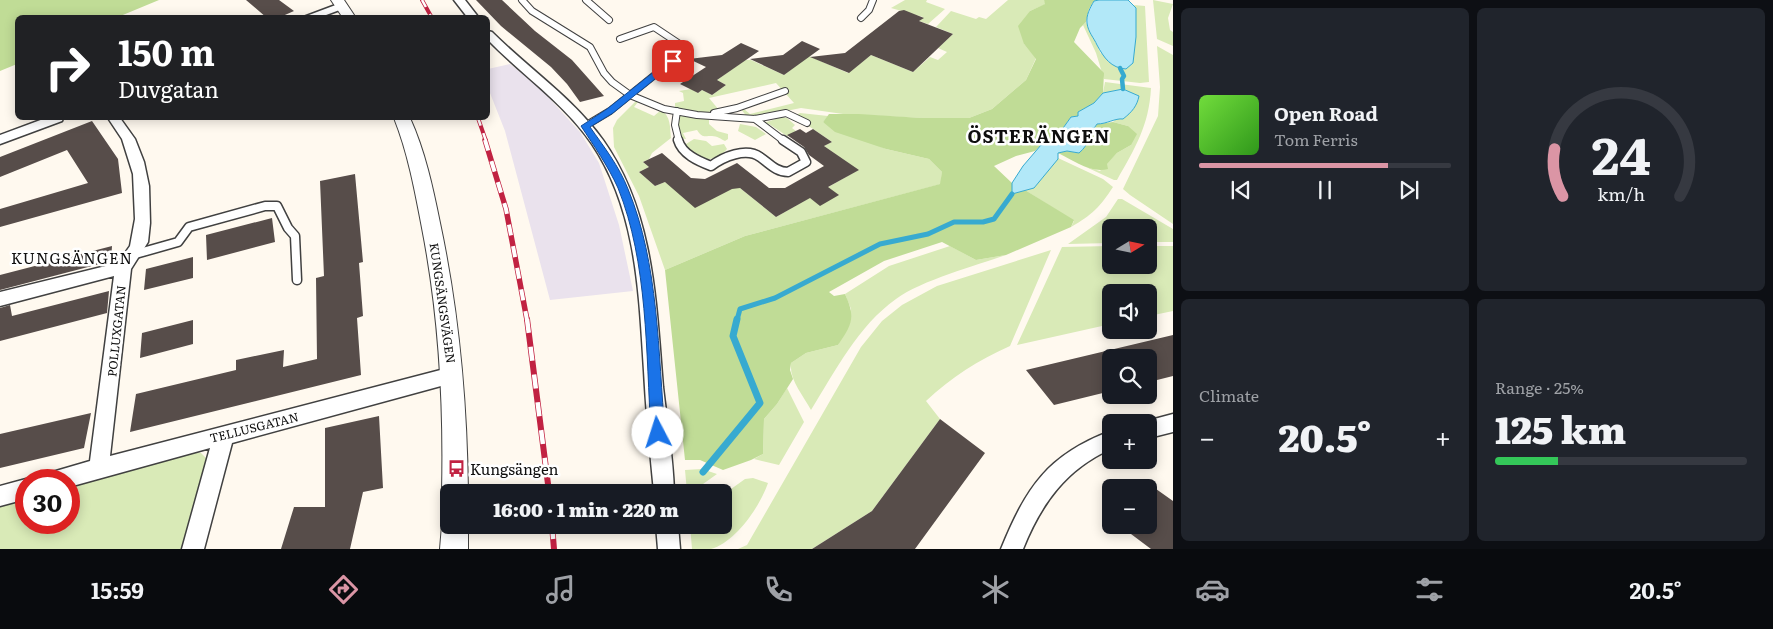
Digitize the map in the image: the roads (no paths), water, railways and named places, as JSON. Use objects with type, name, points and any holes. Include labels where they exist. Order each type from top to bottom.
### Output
[{"type":"street","points":[[459,0],[472,15]]},
{"type":"street","points":[[313,15],[339,3],[348,15]]},
{"type":"street","points":[[490,36],[571,109],[610,162],[623,189],[645,270],[663,484]]},
{"type":"street","points":[[0,140],[52,120]]},
{"type":"street","name":"POLLUXGATAN","points":[[99,467],[127,262],[140,242],[142,229],[143,190],[139,164],[128,139],[115,120]]},
{"type":"street","name":"KUNGSÄNGSVÄGEN","points":[[403,120],[414,155],[435,243],[452,375],[455,419],[455,484]]},
{"type":"street","points":[[0,299],[127,262]]},
{"type":"street","name":"TELLUSGATAN","points":[[80,473],[452,375]]},
{"type":"street","points":[[1157,427],[1173,423]]},
{"type":"street","points":[[193,549],[224,434]]},
{"type":"street","points":[[1012,549],[1021,525],[1034,500],[1054,476],[1072,459],[1102,444]]},
{"type":"street","points":[[0,496],[15,492]]},
{"type":"street","points":[[454,534],[454,549]]},
{"type":"street","points":[[668,534],[669,549]]},
{"type":"lane","points":[[522,0],[532,11],[590,47],[604,73],[620,89],[630,95],[664,109],[677,112],[755,119],[786,113],[807,123]]},
{"type":"lane","points":[[586,0],[609,20]]},
{"type":"lane","points":[[861,18],[873,4],[873,0]]},
{"type":"lane","points":[[585,126],[610,111],[687,49],[654,27],[620,39]]},
{"type":"lane","points":[[697,115],[720,113],[785,91]]},
{"type":"lane","points":[[677,112],[675,125],[680,146],[702,164],[710,166],[725,157],[747,153],[762,157],[776,170],[784,172],[792,171],[806,162],[802,152],[758,123],[755,119]]},
{"type":"lane","points":[[127,262],[178,242],[189,227],[265,206],[277,206],[288,228],[295,236],[297,280]]},
{"type":"water","points":[[1128,0],[1136,8],[1136,37],[1133,63],[1126,69],[1116,67],[1105,58],[1089,29],[1087,20],[1089,12],[1094,1]]},
{"type":"water","points":[[1123,89],[1139,96],[1129,114],[1123,119],[1097,124],[1079,153],[1067,151],[1058,153],[1058,159],[1034,188],[1012,194],[1012,183],[1023,166],[1041,145],[1056,138],[1071,117],[1078,116],[1078,112],[1094,103],[1103,93]]},
{"type":"waterway","points":[[1120,68],[1124,76],[1122,79],[1123,89]]},
{"type":"waterway","points":[[737,320],[740,309],[775,298],[880,244],[928,234],[954,222],[983,222],[994,219],[1012,194]]},
{"type":"waterway","points":[[703,472],[760,403],[733,336],[737,319]]},
{"type":"railway","points":[[422,0],[430,15]]},
{"type":"railway","points":[[479,120],[486,141]]},
{"type":"railway","points":[[485,140],[506,209],[527,320]]},
{"type":"railway","points":[[527,319],[548,484]]},
{"type":"railway","points":[[553,534],[554,549]]},
{"type":"place","name":"Kungsängen","points":[[456,468]]},
{"type":"district","name":"ÖSTERÄNGEN","points":[[1039,135]]},
{"type":"district","name":"KUNGSÄNGEN","points":[[72,257]]}]
